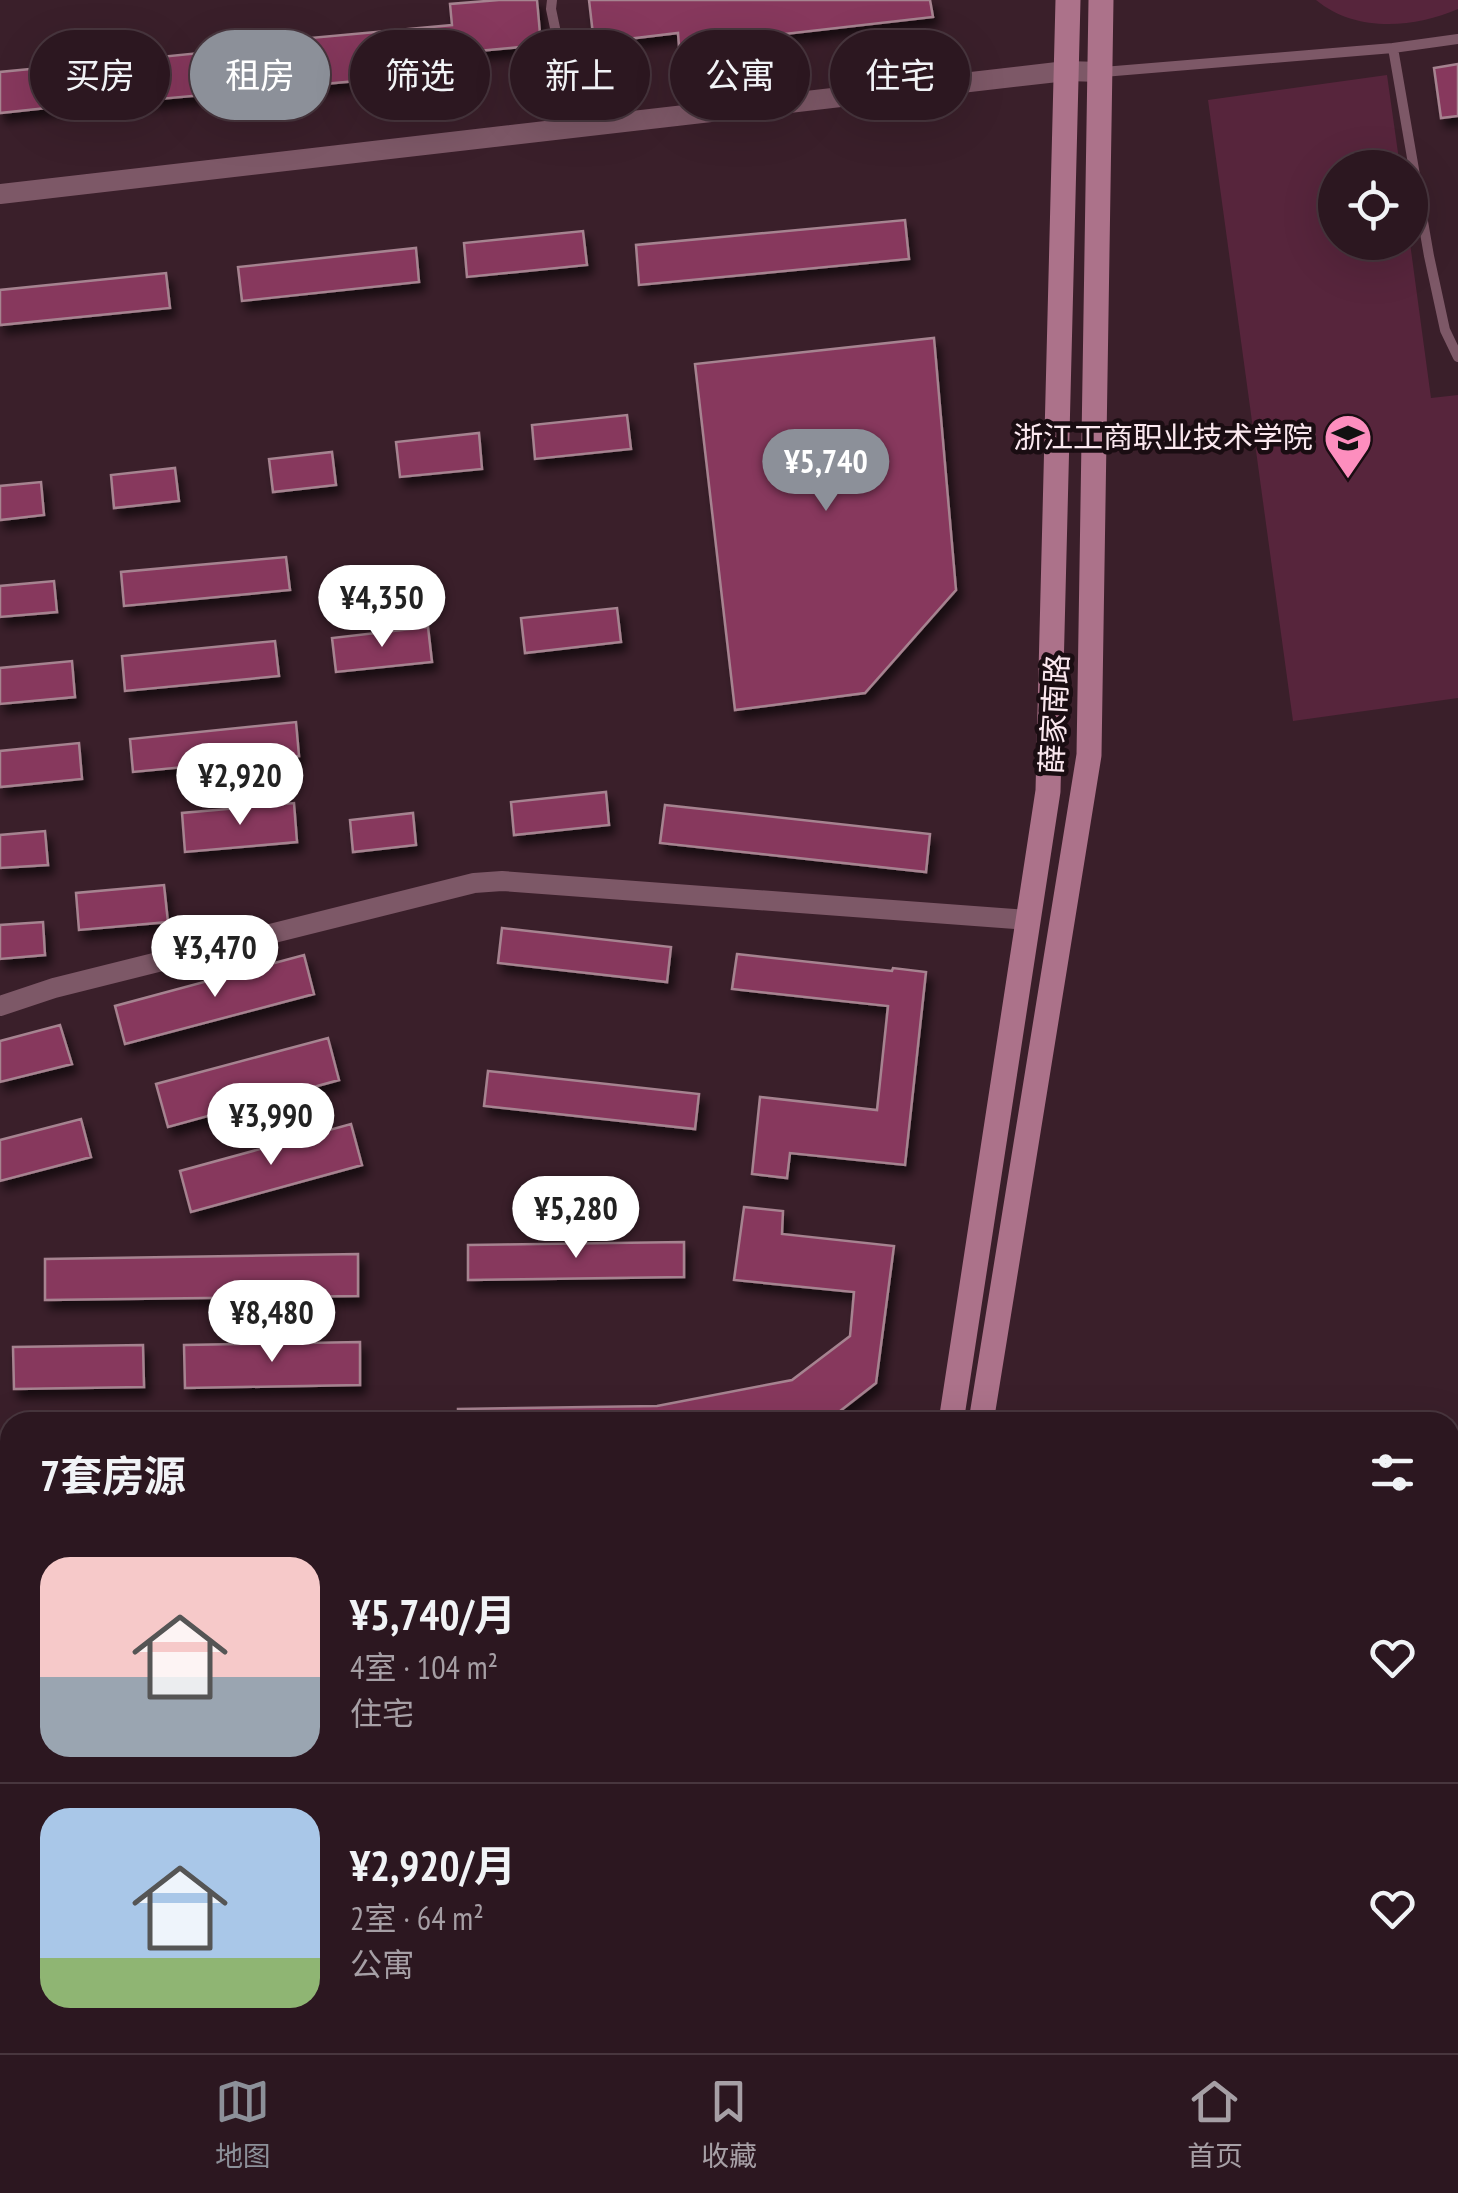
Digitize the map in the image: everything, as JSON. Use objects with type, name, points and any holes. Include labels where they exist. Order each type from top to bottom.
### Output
[{"type":"main road","name":"薛家南路","points":[[954,1412],[1048,791],[1068,0]]},
{"type":"main road","name":"薛家南路","points":[[983,1412],[1090,754],[1101,0]]},
{"type":"street","points":[[0,194],[1066,71],[1101,72]]},
{"type":"street","points":[[0,1006],[54,988],[474,883],[502,880],[1028,920]]},
{"type":"lane","points":[[552,0],[566,80],[584,127]]},
{"type":"lane","points":[[1101,72],[1458,39]]},
{"type":"lane","points":[[1393,48],[1429,256],[1445,330],[1458,358]]},
{"type":"shaded area","points":[[1316,0],[1458,0],[1458,9],[1423,20],[1385,24],[1349,18]]},
{"type":"shaded area","name":"浙江工商职业技术学院","points":[[1387,75],[1398,150],[1318,150],[1318,260],[1412,260],[1431,398],[1458,395],[1458,698],[1293,721],[1208,100]]},
{"type":"building","points":[[537,0],[540,30],[510,30],[510,48],[490,50],[490,30],[397,30],[452,25],[450,4]]},
{"type":"building","points":[[589,0],[930,0],[933,17],[810,31],[670,30],[670,34],[650,36],[650,30],[592,30]]},
{"type":"building","points":[[350,34],[350,82],[330,83],[330,36]]},
{"type":"building","points":[[190,54],[190,96],[170,98],[170,56]]},
{"type":"building","points":[[1458,64],[1458,116],[1441,118],[1434,68]]},
{"type":"building","points":[[30,69],[30,110],[0,113],[0,72]]},
{"type":"building","points":[[905,220],[909,259],[639,285],[636,245]]},
{"type":"building","points":[[583,231],[587,265],[467,277],[464,243]]},
{"type":"building","points":[[416,248],[419,282],[242,301],[238,267]]},
{"type":"building","points":[[166,273],[170,308],[0,325],[0,290]]},
{"type":"building","points":[[934,338],[956,590],[865,693],[735,710],[695,364]]},
{"type":"building","points":[[627,415],[631,449],[535,459],[532,425]]},
{"type":"building","points":[[479,433],[482,469],[400,477],[396,442]]},
{"type":"building","points":[[332,452],[336,485],[273,492],[269,459]]},
{"type":"building","points":[[175,468],[179,501],[114,508],[111,475]]},
{"type":"building","points":[[41,482],[44,515],[0,520],[0,486]]},
{"type":"building","points":[[286,557],[290,590],[124,606],[121,572]]},
{"type":"building","points":[[54,581],[57,612],[0,617],[0,586]]},
{"type":"building","points":[[617,608],[621,642],[525,653],[521,618]]},
{"type":"building","points":[[428,627],[432,662],[336,672],[332,638]]},
{"type":"building","points":[[275,641],[279,676],[125,691],[122,656]]},
{"type":"building","points":[[72,661],[75,697],[0,704],[0,668]]},
{"type":"building","points":[[296,722],[299,756],[133,772],[130,739]]},
{"type":"building","points":[[79,743],[82,779],[0,787],[0,751]]},
{"type":"building","points":[[606,792],[609,825],[514,835],[511,802]]},
{"type":"building","points":[[294,803],[297,842],[185,852],[182,813]]},
{"type":"building","points":[[665,805],[930,834],[926,872],[660,843]]},
{"type":"building","points":[[413,813],[416,845],[353,852],[350,820]]},
{"type":"building","points":[[45,831],[48,865],[0,868],[0,835]]},
{"type":"building","points":[[164,885],[168,922],[79,930],[76,893]]},
{"type":"building","points":[[43,922],[45,955],[0,959],[0,925]]},
{"type":"building","points":[[502,928],[671,947],[667,982],[498,963]]},
{"type":"building","points":[[737,954],[926,972],[905,1165],[790,1153],[787,1178],[752,1174],[760,1097],[877,1110],[888,1006],[732,989]]},
{"type":"building","points":[[304,955],[314,994],[125,1044],[115,1006]]},
{"type":"building","points":[[60,1025],[72,1064],[0,1082],[0,1041]]},
{"type":"building","points":[[328,1038],[339,1080],[168,1127],[156,1084]]},
{"type":"building","points":[[488,1071],[699,1094],[695,1129],[484,1106]]},
{"type":"building","points":[[81,1119],[91,1157],[0,1181],[0,1140]]},
{"type":"building","points":[[351,1124],[362,1165],[191,1212],[180,1171]]},
{"type":"building","points":[[744,1207],[783,1211],[782,1234],[894,1246],[876,1383],[839,1412],[458,1412],[657,1406],[792,1380],[850,1336],[854,1292],[734,1280]]},
{"type":"building","points":[[684,1242],[684,1277],[468,1280],[468,1245]]},
{"type":"building","points":[[358,1254],[358,1296],[45,1300],[45,1259]]},
{"type":"building","points":[[360,1342],[360,1385],[185,1388],[184,1345]]},
{"type":"building","points":[[143,1345],[144,1387],[14,1389],[13,1347]]},
{"type":"place","name":"浙江工商职业技术学院","points":[[1348,480]]}]
